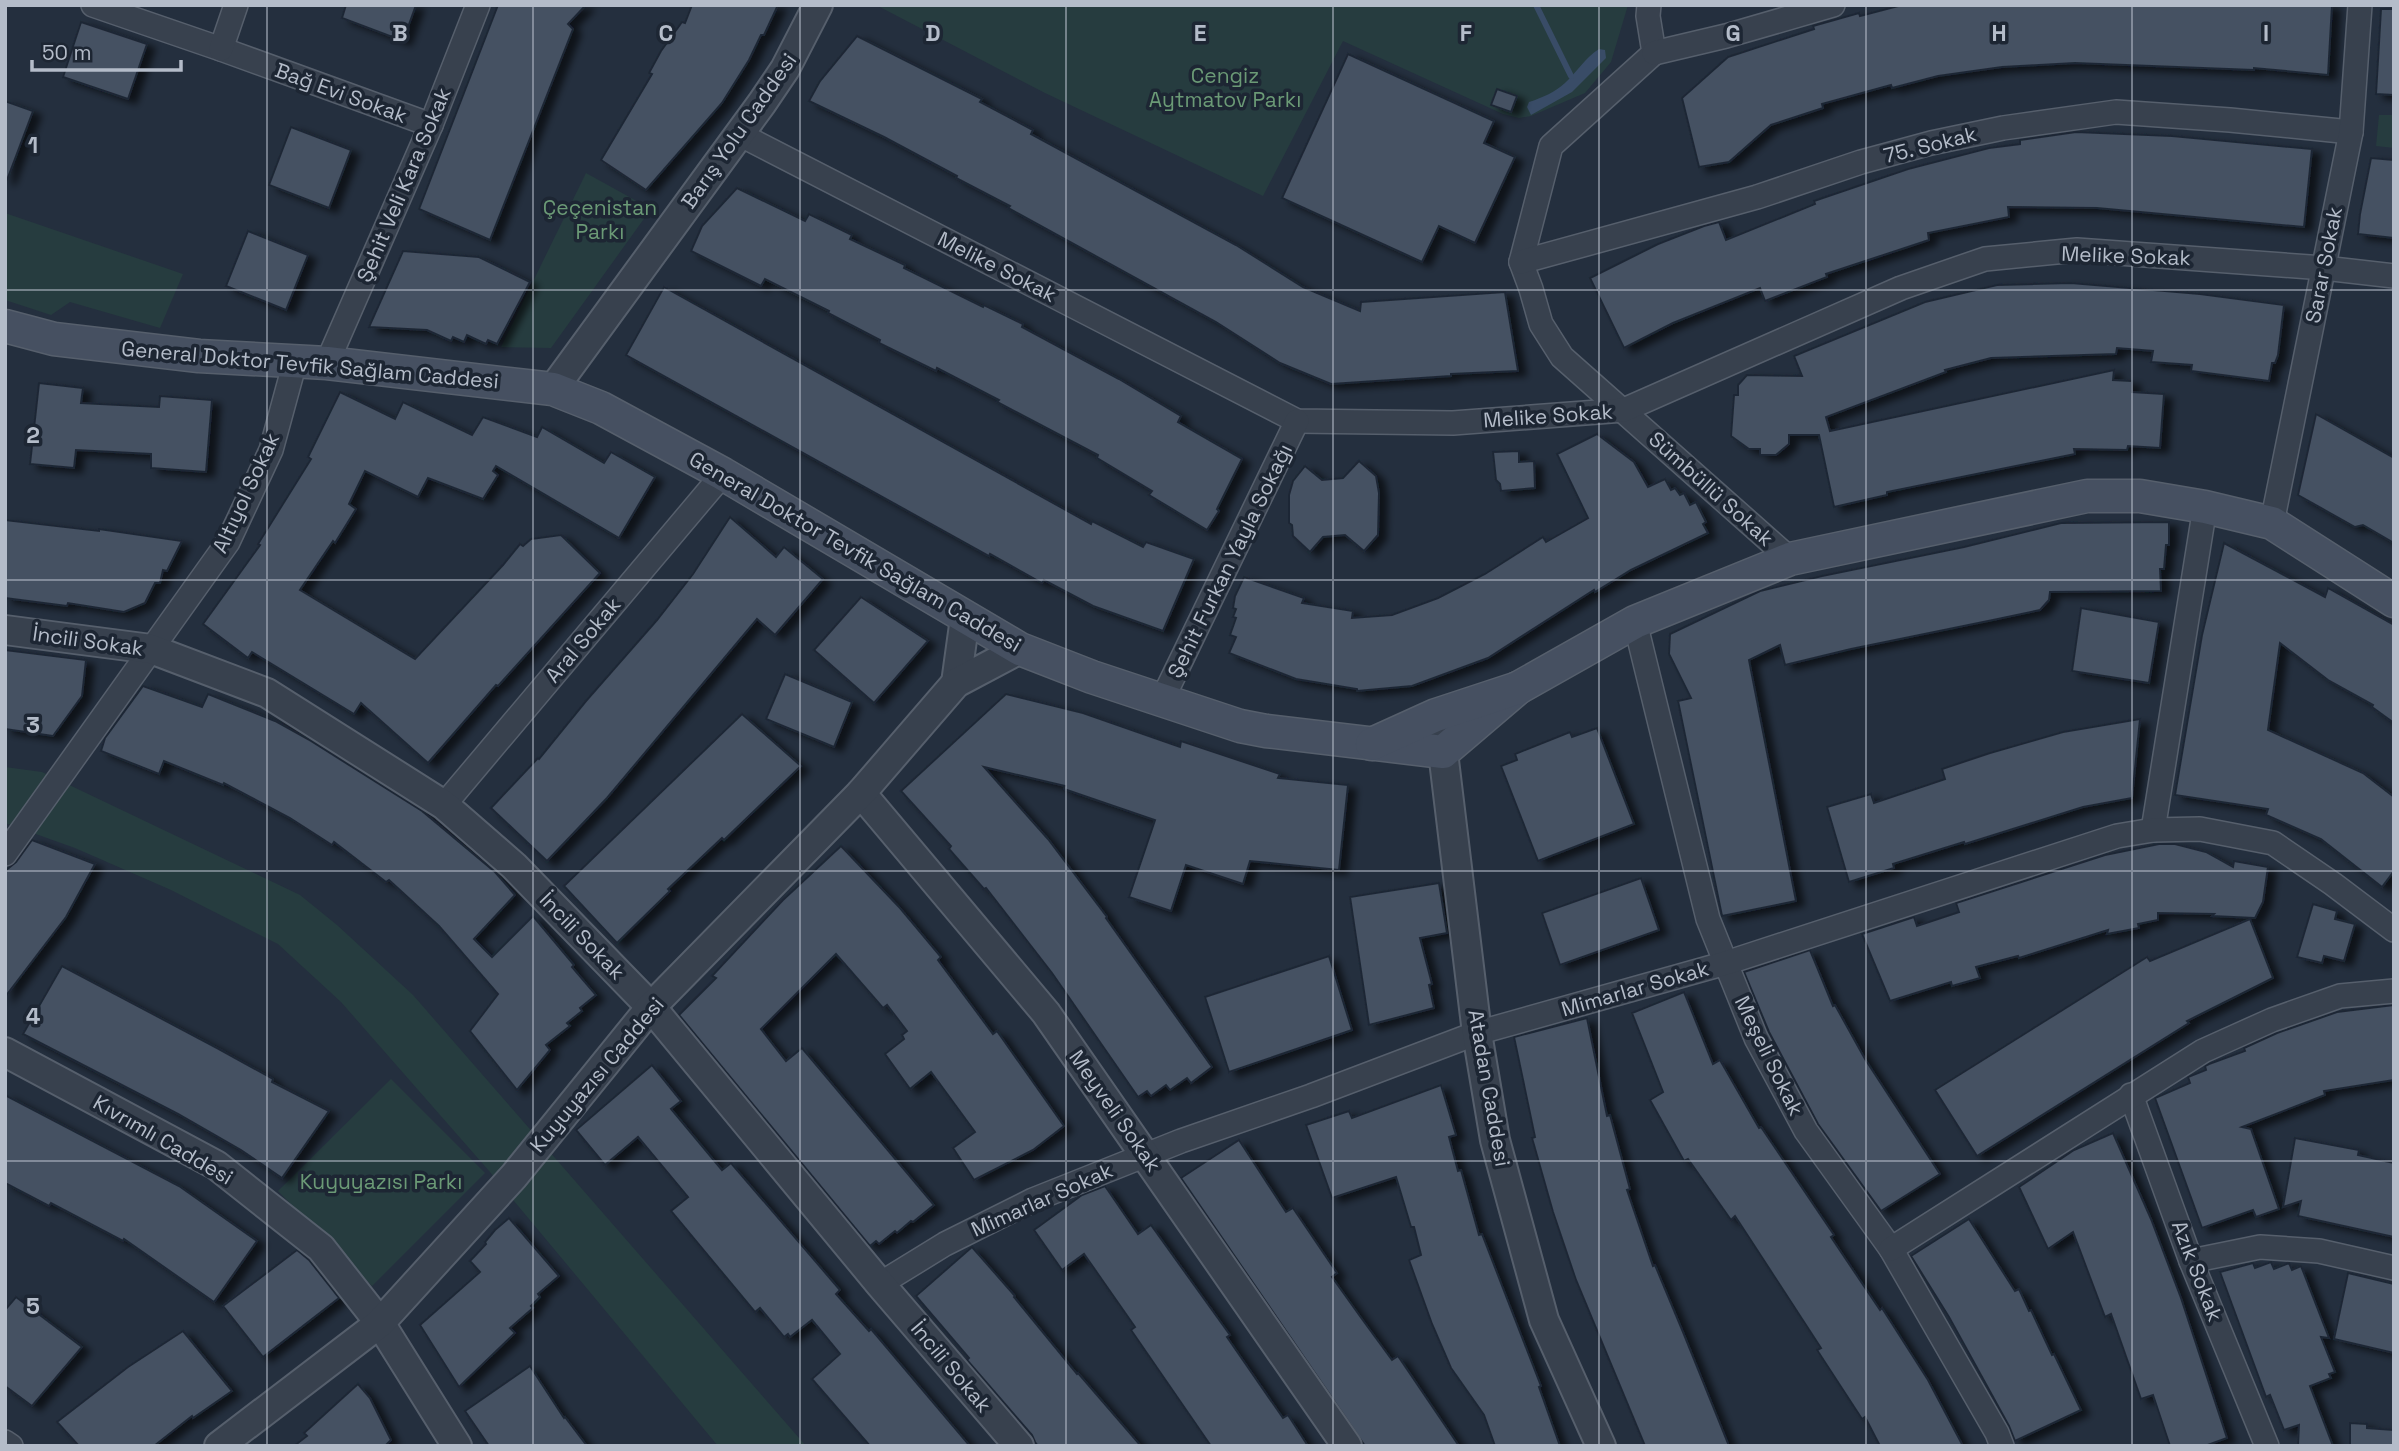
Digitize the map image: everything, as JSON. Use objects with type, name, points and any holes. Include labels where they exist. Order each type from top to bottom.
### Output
[{"type":"main road","name":"General Doktor Tevfik Sağlam Caddesi","points":[[5,326],[54,339],[199,356],[327,363],[553,389],[601,408],[723,474],[1020,649],[1093,677],[1240,726],[1266,732],[1443,752]]},
{"type":"main road","points":[[1443,752],[1518,688],[1635,622],[1790,559],[2087,496],[2140,496],[2205,507],[2272,523],[2394,601]]},
{"type":"main road","points":[[1372,744],[1436,715],[1518,688]]},
{"type":"street","name":"Bağ Evi Sokak","points":[[93,5],[431,125]]},
{"type":"street","points":[[221,49],[236,5]]},
{"type":"street","name":"Şehit Veli Kara Sokak","points":[[327,363],[431,125],[478,5]]},
{"type":"street","name":"Barış Yolu Caddesi","points":[[553,389],[785,69],[818,5]]},
{"type":"street","points":[[1649,5],[1654,53]]},
{"type":"street","points":[[1521,262],[1551,146],[1654,53],[1726,36],[1833,5]]},
{"type":"street","name":"Sarar Sokak","points":[[2272,523],[2351,132],[2360,5]]},
{"type":"street","name":"75. Sokak","points":[[1521,262],[1757,197],[1861,162],[2003,128],[2116,112],[2351,132]]},
{"type":"street","name":"Melike Sokak","points":[[740,134],[1297,421],[1453,423],[1624,410],[1901,288],[1985,259],[2077,250],[2324,268],[2394,276]]},
{"type":"street","name":"Sümbüllü Sokak","points":[[1521,262],[1541,324],[1562,358],[1790,559]]},
{"type":"street","name":"Altıyol Sokak","points":[[5,854],[228,541],[271,450],[295,362]]},
{"type":"street","name":"Şehit Furkan Yayla Sokağı","points":[[1162,700],[1297,421]]},
{"type":"street","name":"Aral Sokak","points":[[444,806],[723,474]]},
{"type":"street","points":[[2153,830],[2205,507]]},
{"type":"street","points":[[956,682],[965,618]]},
{"type":"street","name":"Meşeli Sokak","points":[[1635,622],[1708,919],[1756,1038],[1806,1131],[1891,1249],[2002,1446]]},
{"type":"street","name":"İncili Sokak","points":[[5,630],[151,649],[267,693],[444,806],[514,866],[651,1007],[1018,1446]]},
{"type":"street","points":[[956,682],[1020,649]]},
{"type":"street","name":"Kuyuyazısı Caddesi","points":[[219,1446],[380,1323],[514,1177],[651,1007],[862,793],[956,682]]},
{"type":"street","name":"Atadan Caddesi","points":[[1436,715],[1443,752],[1477,1033],[1495,1140],[1544,1320],[1601,1446]]},
{"type":"street","name":"Meyveli Sokak","points":[[862,793],[1046,1013],[1347,1446]]},
{"type":"street","name":"Mimarlar Sokak","points":[[880,1284],[945,1244],[1033,1200],[1146,1155],[1477,1033],[1726,963],[2117,836],[2153,830],[2200,829],[2273,843],[2394,930]]},
{"type":"street","points":[[1891,1249],[2203,1051],[2272,1020],[2340,996],[2394,991]]},
{"type":"street","name":"Kıvrımlı Caddesi","points":[[5,1052],[216,1165],[321,1248],[380,1323],[457,1446]]},
{"type":"street","name":"Azık Sokak","points":[[2131,1095],[2191,1261],[2267,1446]]},
{"type":"street","points":[[2191,1261],[2260,1247],[2319,1251],[2394,1268]]},
{"type":"street","points":[[5,1442],[10,1446]]},
{"type":"green space","name":"Cengiz Aytmatov Parkı","points":[[876,5],[1628,5],[1611,62],[1585,93],[1531,116],[1519,118],[1503,114],[1343,41],[1263,196],[1045,93]]},
{"type":"green space","points":[[2379,115],[2394,115],[2394,148],[2376,146]]},
{"type":"green space","name":"Çeçenistan Parkı","points":[[586,173],[651,209],[551,348],[501,347]]},
{"type":"green space","points":[[5,213],[183,274],[160,328],[70,302],[51,315],[5,300]]},
{"type":"green space","points":[[5,767],[42,772],[300,895],[337,925],[413,995],[806,1446],[718,1446],[490,1172],[341,1002],[278,944],[171,890],[75,848],[5,823]]},
{"type":"green space","name":"Kuyuyazısı Parkı","points":[[391,1079],[485,1173],[372,1286],[278,1191]]},
{"type":"water","points":[[1599,49],[1605,50],[1606,58],[1572,92],[1531,115],[1527,107],[1529,102],[1561,86]]},
{"type":"building","points":[[346,5],[416,5],[403,41],[342,18]]},
{"type":"building","points":[[498,5],[586,5],[568,24],[573,29],[490,240],[419,209]]},
{"type":"building","points":[[692,5],[778,5],[764,35],[761,35],[722,103],[646,190],[601,160],[652,74],[649,73],[661,51],[682,22],[685,23]]},
{"type":"building","points":[[1902,5],[2332,5],[2328,75],[2254,68],[2075,63],[2002,67],[1938,76],[1892,88],[1891,85],[1822,104],[1823,108],[1771,125],[1729,162],[1699,167],[1682,98],[1728,57],[1814,29],[1813,26]]},
{"type":"building","points":[[2381,9],[2394,9],[2394,95],[2376,94]]},
{"type":"building","points":[[81,22],[147,44],[128,99],[63,77]]},
{"type":"building","points":[[857,36],[982,99],[980,102],[1033,130],[1031,134],[1236,245],[1303,287],[1360,311],[1361,302],[1505,292],[1518,371],[1331,384],[1280,363],[1216,322],[1008,208],[1010,206],[956,178],[957,176],[809,101],[820,81]]},
{"type":"building","points":[[1348,54],[1494,121],[1484,143],[1515,157],[1475,243],[1439,226],[1422,262],[1282,198]]},
{"type":"building","points":[[1497,89],[1517,96],[1511,112],[1491,105]]},
{"type":"building","points":[[5,101],[33,111],[7,180],[5,180]]},
{"type":"building","points":[[291,127],[351,150],[329,208],[269,185]]},
{"type":"building","points":[[2076,132],[2172,136],[2312,149],[2304,227],[2097,208],[2008,207],[2009,217],[1928,233],[1929,240],[1826,274],[1827,277],[1765,301],[1760,288],[1673,323],[1624,348],[1590,278],[1658,244],[1704,226],[1719,222],[1726,240],[1815,204],[1814,201],[1908,169],[1989,148],[2020,144],[2020,140]]},
{"type":"building","points":[[2371,158],[2394,160],[2394,238],[2358,234]]},
{"type":"building","points":[[737,188],[805,221],[809,214],[852,235],[850,239],[905,265],[904,268],[1023,324],[1022,327],[1181,416],[1178,422],[1242,459],[1217,509],[1219,511],[1207,530],[1149,495],[1152,491],[1097,458],[1098,455],[997,402],[999,400],[937,368],[936,371],[879,343],[880,340],[828,313],[829,311],[765,279],[761,286],[691,251],[702,226]]},
{"type":"building","points":[[248,231],[308,255],[286,310],[226,286]]},
{"type":"building","points":[[403,251],[479,257],[530,282],[497,344],[488,340],[486,344],[467,335],[464,342],[453,337],[451,341],[427,330],[369,327]]},
{"type":"building","points":[[2071,283],[2200,294],[2284,305],[2278,355],[2275,363],[2272,363],[2269,381],[2191,371],[2192,365],[2151,362],[2153,351],[2117,348],[2116,354],[1991,358],[1945,370],[1946,372],[1826,417],[1830,431],[2114,370],[2113,380],[2132,381],[2132,392],[2164,394],[2160,448],[2128,446],[2127,450],[2074,449],[2075,454],[1887,492],[1887,495],[1834,507],[1819,435],[1789,435],[1789,444],[1776,455],[1760,455],[1760,449],[1749,449],[1731,436],[1734,395],[1738,395],[1738,385],[1747,375],[1802,376],[1794,356],[1925,302],[1997,285]]},
{"type":"building","points":[[664,287],[1091,524],[1092,521],[1143,547],[1146,542],[1194,559],[1163,631],[1093,606],[1044,580],[1042,583],[990,554],[989,556],[626,355]]},
{"type":"building","points":[[39,383],[83,388],[81,403],[159,407],[160,396],[212,400],[206,472],[151,468],[151,454],[76,450],[74,468],[30,464]]},
{"type":"building","points":[[340,392],[395,419],[403,402],[472,435],[483,417],[537,437],[542,427],[604,463],[611,452],[655,477],[619,538],[496,466],[493,471],[498,475],[483,499],[428,478],[418,497],[365,471],[349,504],[356,509],[300,590],[415,659],[520,544],[523,546],[531,539],[561,535],[600,573],[428,763],[361,703],[354,714],[252,652],[248,658],[203,624],[260,545],[258,544],[311,459],[308,457]]},
{"type":"building","points":[[2316,414],[2394,458],[2394,543],[2363,525],[2355,527],[2298,495]]},
{"type":"building","points":[[1597,434],[1634,462],[1648,487],[1665,479],[1671,490],[1675,488],[1680,495],[1684,493],[1690,505],[1696,502],[1706,522],[1703,524],[1708,533],[1631,570],[1595,592],[1594,590],[1488,658],[1412,686],[1357,691],[1296,679],[1229,653],[1236,637],[1230,635],[1236,618],[1233,617],[1236,609],[1233,608],[1235,596],[1244,577],[1304,598],[1302,603],[1353,611],[1352,618],[1392,615],[1438,598],[1485,574],[1543,537],[1546,542],[1588,518],[1557,454]]},
{"type":"building","points":[[1519,451],[1519,462],[1534,461],[1535,488],[1501,491],[1496,480],[1493,452]]},
{"type":"building","points":[[1359,461],[1376,476],[1379,493],[1378,535],[1364,551],[1345,535],[1323,537],[1310,552],[1293,536],[1292,525],[1289,523],[1289,495],[1293,481],[1305,466],[1322,480],[1343,478]]},
{"type":"building","points":[[730,517],[776,557],[784,547],[823,579],[775,635],[757,619],[607,798],[547,861],[491,808],[539,759],[657,620],[693,574]]},
{"type":"building","points":[[5,520],[99,529],[182,541],[167,571],[163,570],[160,583],[155,583],[145,603],[124,612],[68,603],[67,606],[5,598]]},
{"type":"building","points":[[2169,522],[2169,545],[2166,545],[2164,569],[2160,569],[2161,591],[2050,592],[2049,600],[2040,610],[1785,665],[1780,645],[1749,660],[1796,901],[1722,916],[1678,701],[1691,698],[1669,654],[1670,634],[1760,591],[1822,576],[1964,547],[2061,523]]},
{"type":"building","points":[[2224,543],[2325,597],[2328,588],[2394,625],[2394,723],[2372,707],[2373,705],[2328,680],[2280,643],[2268,730],[2363,773],[2394,797],[2394,871],[2382,887],[2321,839],[2266,815],[2268,809],[2175,795],[2202,635]]},
{"type":"building","points":[[861,597],[928,641],[874,703],[814,650]]},
{"type":"building","points":[[2081,608],[2159,622],[2149,683],[2072,671]]},
{"type":"building","points":[[5,650],[86,660],[82,696],[53,736],[5,729]]},
{"type":"building","points":[[785,674],[852,702],[834,747],[766,719]]},
{"type":"building","points":[[143,686],[202,707],[208,694],[275,721],[422,811],[495,872],[515,895],[474,939],[492,957],[533,916],[596,995],[567,1023],[570,1026],[546,1045],[550,1050],[517,1090],[470,1031],[498,994],[439,926],[389,880],[386,882],[334,842],[332,845],[290,818],[224,783],[223,785],[164,761],[159,774],[101,751],[105,738]]},
{"type":"building","points":[[1006,694],[1083,713],[1180,747],[1181,741],[1280,774],[1278,778],[1348,785],[1339,870],[1250,861],[1243,884],[1186,865],[1171,911],[1129,897],[1155,820],[1064,789],[1065,786],[984,767],[1048,839],[1107,917],[1212,1067],[1191,1083],[1187,1078],[1170,1090],[1166,1085],[1151,1096],[1147,1091],[1138,1097],[1052,973],[986,888],[984,889],[949,849],[951,846],[901,791]]},
{"type":"building","points":[[742,714],[801,766],[668,889],[670,891],[617,943],[564,886]]},
{"type":"building","points":[[2140,719],[2132,798],[2083,807],[1965,844],[1964,842],[1893,864],[1894,868],[1849,882],[1827,807],[1871,794],[1874,803],[1945,779],[1942,769],[1990,753],[2063,732]]},
{"type":"building","points":[[1597,728],[1634,824],[1538,861],[1501,766],[1517,760],[1515,754],[1570,732],[1572,737]]},
{"type":"building","points":[[32,840],[95,864],[66,917],[5,997],[5,871],[16,862]]},
{"type":"building","points":[[2159,844],[2175,844],[2206,852],[2233,867],[2234,861],[2268,867],[2263,902],[2255,918],[2158,913],[2158,920],[2138,924],[2139,928],[2107,934],[2108,930],[2019,958],[2018,956],[1976,967],[1980,978],[1952,986],[1951,982],[1890,1001],[1862,934],[1914,917],[1917,926],[1959,912],[1956,903],[2105,855]]},
{"type":"building","points":[[841,846],[900,908],[941,957],[938,960],[993,1034],[997,1031],[1064,1126],[1033,1150],[974,1180],[953,1148],[975,1132],[931,1072],[910,1089],[885,1054],[904,1039],[902,1035],[907,1031],[887,1005],[883,1008],[836,954],[761,1029],[786,1061],[802,1048],[934,1205],[897,1233],[895,1231],[879,1244],[876,1241],[870,1246],[679,1015],[716,978],[712,976],[783,900]]},
{"type":"building","points":[[1641,878],[1659,930],[1560,965],[1542,913]]},
{"type":"building","points":[[1439,883],[1447,933],[1420,938],[1432,984],[1429,985],[1434,1008],[1369,1025],[1350,897]]},
{"type":"building","points":[[2313,904],[2337,911],[2335,919],[2355,924],[2344,961],[2324,956],[2322,963],[2297,957]]},
{"type":"building","points":[[2250,919],[2273,978],[2187,1021],[2189,1023],[1977,1156],[1935,1090],[2147,957],[2150,961]]},
{"type":"building","points":[[1810,950],[1833,1006],[1835,1005],[1865,1059],[1940,1174],[1881,1211],[1818,1124],[1769,1032],[1744,972]]},
{"type":"building","points":[[1329,956],[1352,1030],[1229,1072],[1205,997]]},
{"type":"building","points":[[62,966],[329,1111],[282,1178],[241,1150],[178,1114],[23,1034]]},
{"type":"building","points":[[1684,992],[1713,1064],[1720,1060],[1759,1128],[1761,1127],[1834,1235],[1831,1237],[1880,1310],[1882,1308],[1928,1380],[1963,1446],[1880,1446],[1865,1417],[1862,1419],[1817,1350],[1821,1348],[1735,1216],[1731,1220],[1688,1159],[1684,1161],[1650,1100],[1663,1092],[1632,1013]]},
{"type":"building","points":[[2394,1005],[2394,1080],[2324,1091],[2325,1095],[2242,1127],[2251,1129],[2279,1209],[2256,1217],[2253,1210],[2202,1228],[2155,1098],[2190,1083],[2188,1077],[2206,1070],[2205,1066],[2245,1051],[2244,1048],[2277,1033],[2337,1012]]},
{"type":"building","points":[[1587,1018],[1607,1116],[1610,1115],[1630,1189],[1627,1190],[1653,1266],[1655,1265],[1729,1446],[1645,1446],[1576,1280],[1553,1212],[1532,1138],[1535,1137],[1514,1037]]},
{"type":"building","points":[[652,1065],[681,1101],[671,1109],[722,1170],[731,1163],[840,1290],[836,1294],[869,1331],[871,1329],[970,1446],[870,1446],[812,1379],[840,1354],[812,1320],[790,1337],[788,1334],[784,1337],[760,1308],[755,1312],[671,1211],[688,1197],[638,1137],[605,1165],[576,1130]]},
{"type":"building","points":[[1441,1085],[1456,1135],[1449,1137],[1479,1235],[1482,1234],[1541,1386],[1539,1387],[1560,1446],[1495,1446],[1484,1415],[1451,1368],[1432,1324],[1409,1260],[1421,1255],[1396,1177],[1332,1198],[1306,1125],[1349,1111],[1352,1118]]},
{"type":"building","points":[[5,1095],[179,1186],[257,1241],[214,1302],[124,1239],[123,1241],[51,1203],[49,1206],[5,1183]]},
{"type":"building","points":[[2113,1133],[2151,1219],[2181,1298],[2227,1438],[2205,1446],[2170,1446],[2153,1395],[2141,1399],[2111,1314],[2105,1317],[2073,1232],[2048,1249],[2019,1187],[2074,1150]]},
{"type":"building","points":[[2295,1138],[2359,1150],[2358,1155],[2394,1163],[2394,1237],[2298,1216],[2301,1201],[2283,1207]]},
{"type":"building","points":[[1239,1140],[1286,1212],[1293,1208],[1337,1273],[1332,1277],[1362,1319],[1392,1360],[1398,1356],[1459,1446],[1365,1446],[1181,1178]]},
{"type":"building","points":[[1105,1186],[1138,1234],[1151,1225],[1230,1335],[1227,1337],[1283,1418],[1288,1415],[1308,1446],[1211,1446],[1131,1330],[1135,1327],[1084,1254],[1062,1270],[1034,1230],[1082,1195]]},
{"type":"building","points":[[509,1218],[559,1276],[538,1294],[540,1297],[531,1306],[533,1308],[510,1328],[515,1333],[459,1387],[420,1325],[480,1272],[470,1261],[495,1230]]},
{"type":"building","points":[[1969,1219],[2015,1291],[2019,1289],[2081,1410],[2015,1441],[1949,1317],[1911,1256]]},
{"type":"building","points":[[972,1247],[1077,1374],[1141,1446],[1038,1446],[1032,1435],[916,1296]]},
{"type":"building","points":[[297,1250],[309,1260],[339,1298],[263,1357],[223,1306]]},
{"type":"building","points":[[2271,1262],[2274,1269],[2289,1263],[2292,1270],[2301,1266],[2329,1338],[2321,1337],[2335,1372],[2329,1374],[2331,1378],[2310,1386],[2333,1446],[2298,1446],[2299,1425],[2284,1430],[2270,1395],[2266,1397],[2220,1272],[2253,1263],[2255,1268]]},
{"type":"building","points":[[2348,1273],[2394,1284],[2394,1353],[2334,1339]]},
{"type":"building","points":[[16,1297],[82,1347],[32,1406],[5,1386],[5,1310]]},
{"type":"building","points":[[183,1331],[232,1391],[193,1418],[192,1416],[154,1446],[79,1446],[57,1422],[128,1367]]},
{"type":"building","points":[[530,1366],[564,1418],[587,1446],[489,1446],[465,1411]]},
{"type":"building","points":[[358,1384],[370,1398],[391,1440],[385,1446],[294,1446],[307,1436],[304,1433]]},
{"type":"building","points":[[2350,1423],[2367,1424],[2367,1428],[2394,1430],[2394,1446],[2350,1446]]},
{"type":"waterway","points":[[1536,5],[1571,76]]}]
